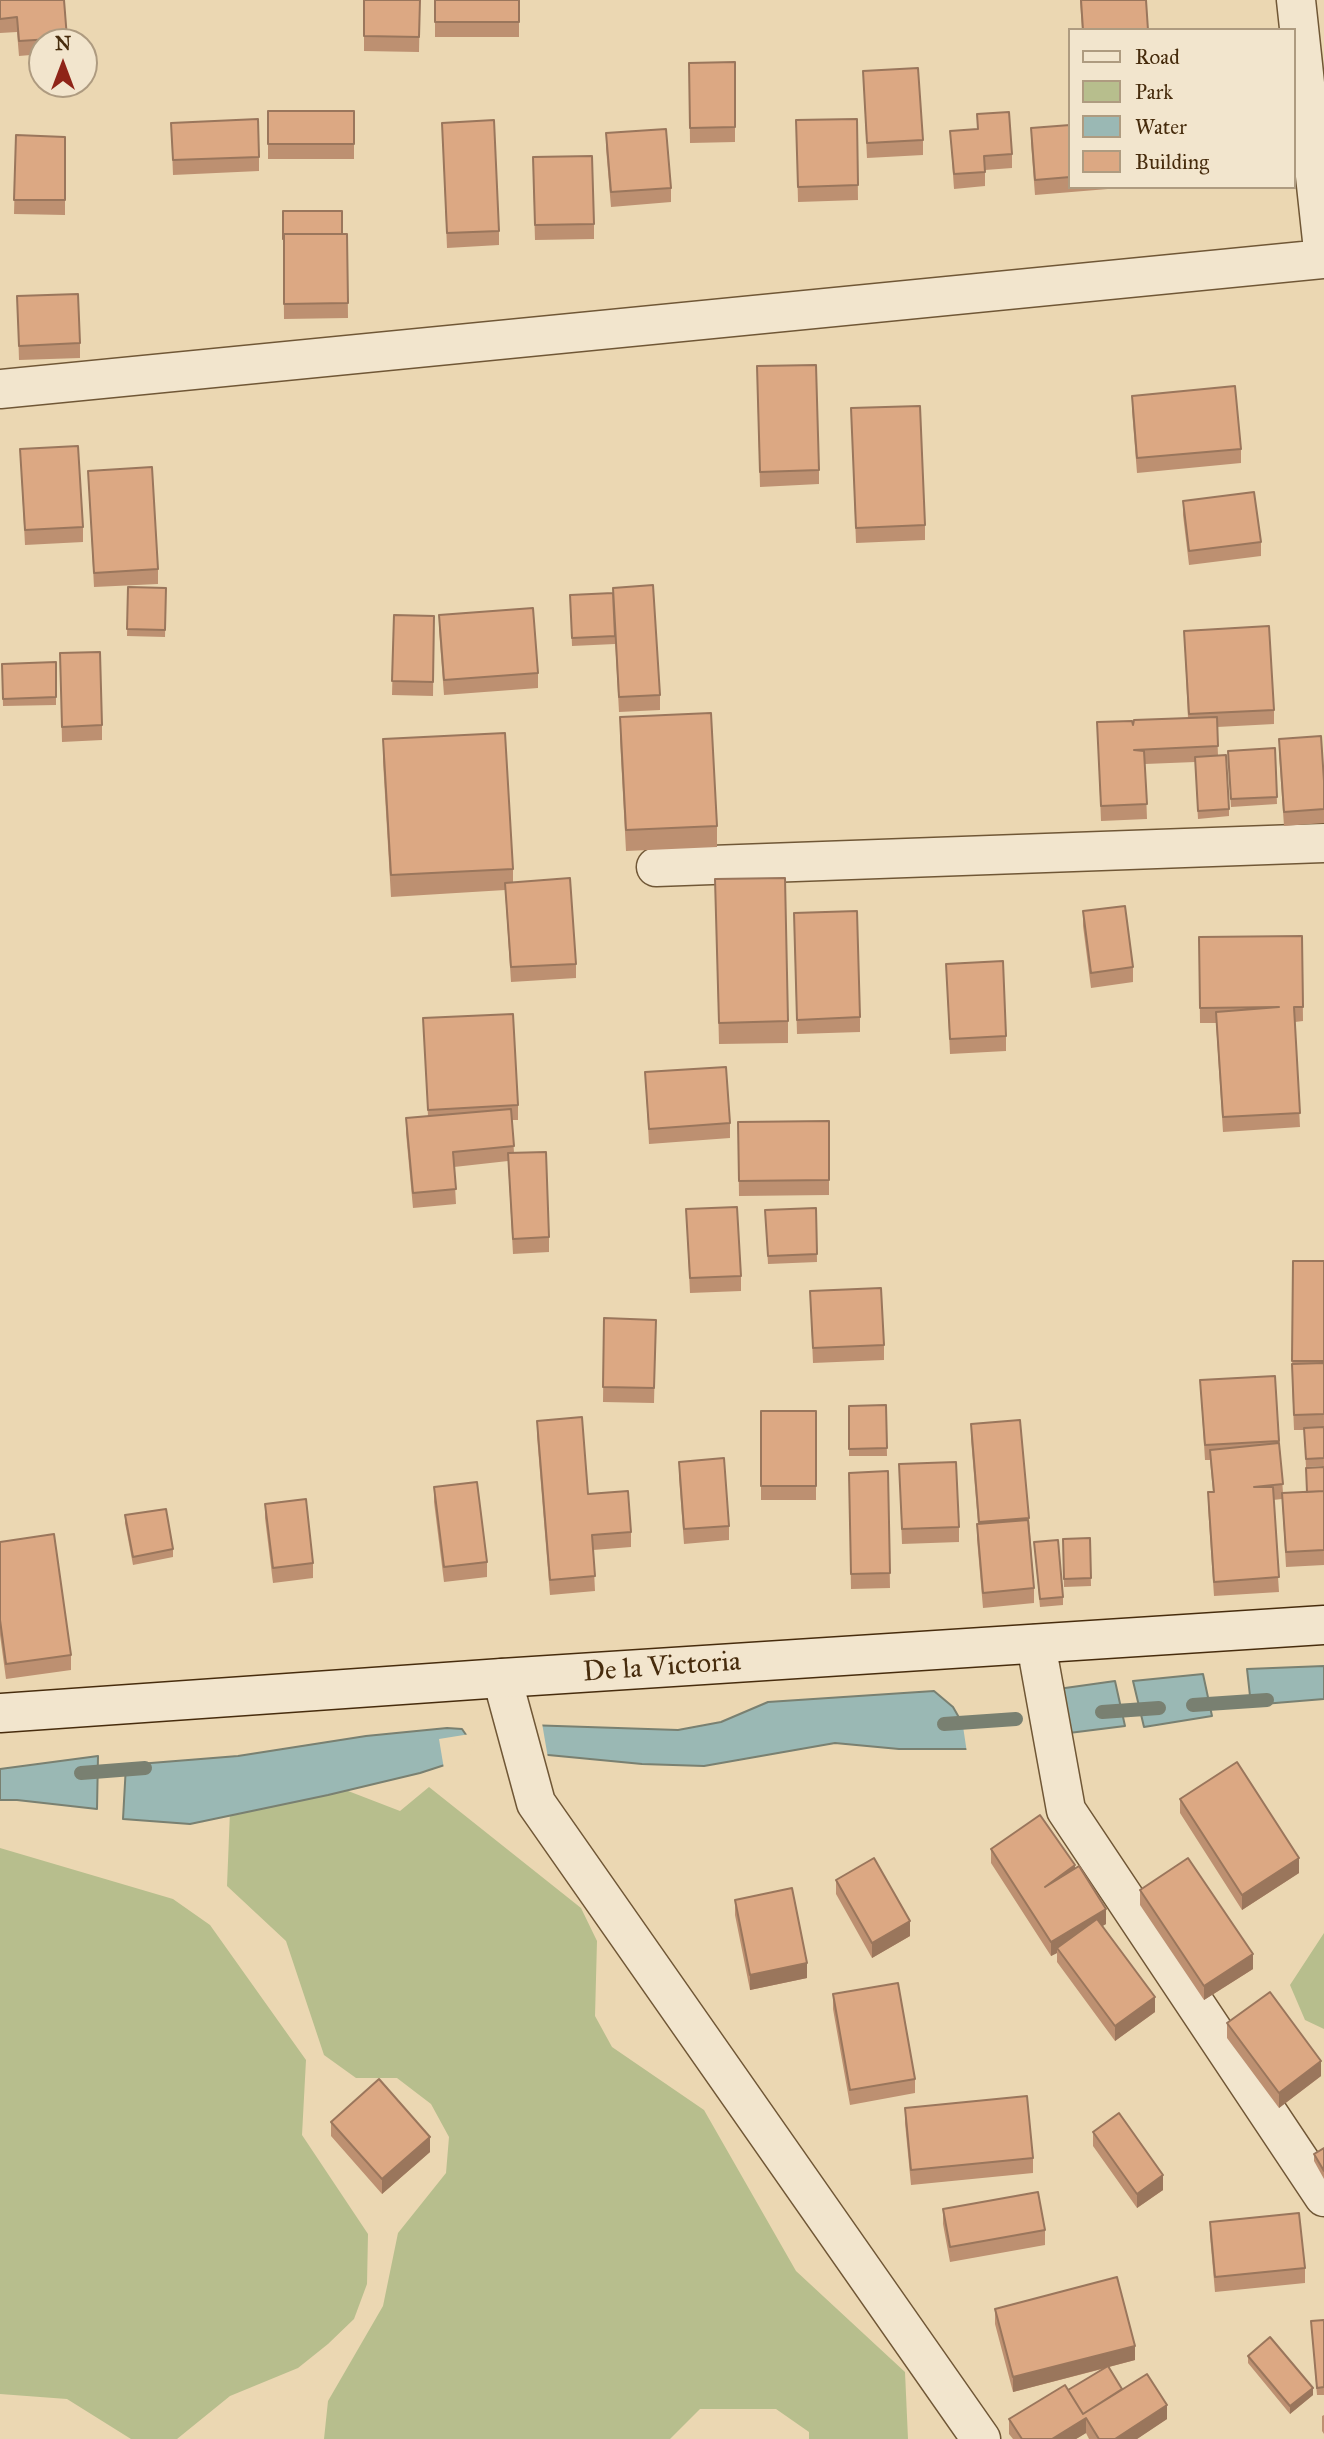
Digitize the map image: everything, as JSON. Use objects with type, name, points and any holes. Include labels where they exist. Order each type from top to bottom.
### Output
[{"type":"street","points":[[0,389],[1324,259],[1296,0]]},
{"type":"street","points":[[656,867],[1324,843]]},
{"type":"street","name":"De la Victoria","points":[[0,1713],[1324,1625]]},
{"type":"street","points":[[1036,1644],[1066,1810],[1324,2197]]},
{"type":"street","points":[[502,1678],[536,1803],[981,2439]]},
{"type":"green space","points":[[291,1769],[400,1811],[429,1787],[581,1908],[597,1941],[595,2016],[612,2047],[704,2110],[796,2271],[905,2372],[908,2439],[809,2439],[809,2432],[776,2409],[700,2409],[670,2439],[324,2439],[328,2401],[383,2306],[398,2233],[446,2173],[449,2137],[431,2104],[397,2078],[356,2078],[324,2055],[286,1941],[227,1886],[230,1811]]},
{"type":"green space","points":[[0,1848],[173,1899],[210,1925],[306,2060],[302,2135],[368,2234],[367,2284],[354,2319],[298,2368],[230,2396],[177,2439],[131,2439],[67,2399],[0,2394]]},
{"type":"green space","points":[[1324,1933],[1324,2029],[1305,2020],[1290,1985]]},
{"type":"water","points":[[1324,1666],[1324,1699],[1251,1705],[1247,1669]]},
{"type":"water","points":[[1203,1674],[1212,1716],[1144,1727],[1133,1681]]},
{"type":"water","points":[[1115,1681],[1125,1726],[1061,1734],[1058,1689]]},
{"type":"water","points":[[934,1691],[953,1707],[977,1749],[899,1749],[835,1743],[704,1766],[642,1764],[517,1752],[497,1724],[678,1730],[721,1722],[768,1702]]},
{"type":"water","points":[[462,1729],[471,1742],[460,1760],[420,1773],[190,1824],[123,1819],[126,1765],[238,1756],[366,1736]]},
{"type":"water","points":[[98,1756],[97,1809],[0,1800],[0,1769]]},
{"type":"pier","points":[[961,1713],[980,1748],[978,1752],[967,1753]]},
{"type":"pier","points":[[542,1723],[548,1758],[516,1755],[496,1739],[494,1730]]},
{"type":"pier","points":[[470,1734],[475,1742],[470,1756],[462,1763],[444,1769],[439,1739]]},
{"type":"building","points":[[0,0],[64,0],[66,28],[28,28],[28,40],[19,41],[17,17],[0,19]]},
{"type":"building","points":[[364,0],[420,0],[419,37],[364,36]]},
{"type":"building","points":[[435,0],[519,0],[519,22],[435,22]]},
{"type":"building","points":[[1081,0],[1146,0],[1148,28],[1083,28]]},
{"type":"building","points":[[735,62],[735,127],[690,128],[689,63]]},
{"type":"building","points":[[918,68],[923,140],[867,143],[863,71]]},
{"type":"building","points":[[268,111],[354,111],[354,144],[268,144]]},
{"type":"building","points":[[1009,112],[1012,154],[984,156],[985,172],[954,174],[950,131],[978,129],[977,114]]},
{"type":"building","points":[[258,119],[259,157],[173,160],[171,123]]},
{"type":"building","points":[[857,119],[858,185],[798,187],[796,120]]},
{"type":"building","points":[[494,120],[499,231],[447,233],[442,123]]},
{"type":"building","points":[[1068,125],[1068,177],[1035,180],[1031,128]]},
{"type":"building","points":[[666,129],[671,188],[611,192],[606,133]]},
{"type":"building","points":[[16,135],[65,137],[65,200],[14,200]]},
{"type":"building","points":[[592,156],[594,224],[535,225],[533,157]]},
{"type":"building","points":[[283,211],[342,211],[342,234],[284,234],[283,239]]},
{"type":"building","points":[[284,234],[347,234],[348,303],[284,304]]},
{"type":"building","points":[[78,294],[80,343],[19,346],[17,296]]},
{"type":"building","points":[[816,365],[819,470],[760,472],[757,366]]},
{"type":"building","points":[[1235,386],[1241,449],[1137,458],[1132,396]]},
{"type":"building","points":[[920,406],[925,525],[856,528],[851,408]]},
{"type":"building","points":[[78,446],[83,527],[25,530],[20,449]]},
{"type":"building","points":[[152,467],[158,569],[94,573],[88,471]]},
{"type":"building","points":[[1254,492],[1261,542],[1189,551],[1183,501]]},
{"type":"building","points":[[653,585],[660,695],[619,697],[613,588]]},
{"type":"building","points":[[128,587],[166,588],[165,630],[127,629]]},
{"type":"building","points":[[613,593],[615,636],[572,638],[570,595]]},
{"type":"building","points":[[533,608],[538,673],[444,680],[439,615]]},
{"type":"building","points":[[394,615],[434,616],[433,682],[392,681]]},
{"type":"building","points":[[1269,626],[1274,710],[1189,714],[1184,631]]},
{"type":"building","points":[[100,652],[102,725],[62,727],[60,653]]},
{"type":"building","points":[[56,662],[56,697],[3,699],[2,664]]},
{"type":"building","points":[[711,713],[717,826],[626,830],[620,717]]},
{"type":"building","points":[[1217,717],[1218,746],[1134,750],[1144,751],[1147,804],[1101,806],[1097,722],[1132,721],[1133,725],[1134,720]]},
{"type":"building","points":[[505,733],[513,869],[391,875],[383,739]]},
{"type":"building","points":[[1321,736],[1324,809],[1284,812],[1279,739]]},
{"type":"building","points":[[1275,748],[1277,797],[1231,799],[1228,751]]},
{"type":"building","points":[[1226,755],[1229,809],[1198,811],[1195,757]]},
{"type":"building","points":[[570,878],[576,964],[511,967],[505,883]]},
{"type":"building","points":[[785,878],[788,1021],[719,1023],[715,879]]},
{"type":"building","points":[[1125,906],[1133,967],[1091,973],[1083,911]]},
{"type":"building","points":[[857,911],[860,1017],[797,1020],[794,913]]},
{"type":"building","points":[[1302,936],[1303,1007],[1294,1007],[1300,1113],[1223,1117],[1216,1012],[1279,1007],[1200,1008],[1199,937]]},
{"type":"building","points":[[1003,961],[1006,1036],[950,1039],[946,964]]},
{"type":"building","points":[[513,1014],[518,1105],[428,1110],[423,1018]]},
{"type":"building","points":[[726,1067],[730,1123],[649,1129],[645,1072]]},
{"type":"building","points":[[511,1109],[514,1146],[453,1152],[456,1189],[413,1193],[406,1118]]},
{"type":"building","points":[[829,1121],[829,1180],[739,1181],[738,1122]]},
{"type":"building","points":[[546,1152],[549,1237],[513,1239],[508,1153]]},
{"type":"building","points":[[737,1207],[741,1276],[690,1278],[686,1209]]},
{"type":"building","points":[[816,1208],[817,1254],[768,1256],[765,1210]]},
{"type":"building","points":[[1293,1261],[1324,1261],[1324,1361],[1292,1361]]},
{"type":"building","points":[[881,1288],[884,1345],[813,1348],[810,1291]]},
{"type":"building","points":[[604,1318],[656,1320],[654,1388],[603,1387]]},
{"type":"building","points":[[1324,1363],[1324,1414],[1294,1415],[1292,1364]]},
{"type":"building","points":[[1275,1376],[1279,1441],[1205,1445],[1200,1380]]},
{"type":"building","points":[[886,1405],[887,1448],[849,1449],[849,1406]]},
{"type":"building","points":[[761,1411],[816,1411],[816,1486],[761,1486]]},
{"type":"building","points":[[582,1417],[588,1494],[628,1491],[631,1532],[592,1535],[595,1576],[550,1580],[537,1421]]},
{"type":"building","points":[[1020,1420],[1029,1518],[979,1522],[971,1424]]},
{"type":"building","points":[[1324,1427],[1324,1458],[1306,1459],[1304,1428]]},
{"type":"building","points":[[1279,1443],[1283,1484],[1254,1487],[1273,1487],[1279,1577],[1214,1582],[1208,1492],[1214,1492],[1210,1450]]},
{"type":"building","points":[[724,1458],[729,1526],[684,1529],[679,1462]]},
{"type":"building","points":[[956,1462],[959,1527],[902,1529],[899,1464]]},
{"type":"building","points":[[1324,1467],[1324,1491],[1307,1492],[1306,1468]]},
{"type":"building","points":[[888,1471],[890,1573],[851,1574],[849,1473]]},
{"type":"building","points":[[477,1482],[487,1562],[444,1567],[434,1487]]},
{"type":"building","points":[[1324,1491],[1324,1550],[1286,1552],[1282,1493]]},
{"type":"building","points":[[306,1499],[313,1563],[273,1568],[265,1504]]},
{"type":"building","points":[[166,1509],[173,1549],[133,1557],[125,1515]]},
{"type":"building","points":[[1028,1520],[1034,1588],[983,1593],[977,1524]]},
{"type":"building","points":[[54,1534],[71,1655],[6,1664],[0,1620],[0,1542]]},
{"type":"building","points":[[1090,1538],[1091,1578],[1064,1579],[1063,1539]]},
{"type":"building","points":[[1058,1540],[1063,1597],[1040,1599],[1034,1542]]},
{"type":"building","points":[[1237,1762],[1299,1858],[1242,1895],[1180,1799]]},
{"type":"building","points":[[1040,1815],[1075,1865],[1045,1887],[1079,1866],[1106,1909],[1051,1942],[991,1849]]},
{"type":"building","points":[[874,1858],[910,1921],[872,1943],[836,1880]]},
{"type":"building","points":[[1188,1858],[1253,1954],[1204,1986],[1140,1890]]},
{"type":"building","points":[[792,1888],[807,1963],[750,1975],[735,1900]]},
{"type":"building","points":[[1097,1919],[1155,1997],[1115,2026],[1057,1948]]},
{"type":"building","points":[[898,1983],[915,2079],[850,2090],[833,1994]]},
{"type":"building","points":[[1270,1992],[1321,2061],[1279,2093],[1227,2023]]},
{"type":"building","points":[[379,2079],[430,2137],[382,2179],[331,2122]]},
{"type":"building","points":[[1027,2096],[1033,2158],[911,2170],[905,2108]]},
{"type":"building","points":[[1119,2113],[1163,2175],[1137,2194],[1093,2132]]},
{"type":"building","points":[[1324,2148],[1324,2171],[1314,2154]]},
{"type":"building","points":[[1038,2192],[1045,2230],[950,2247],[943,2209]]},
{"type":"building","points":[[1299,2213],[1305,2268],[1215,2277],[1210,2222]]},
{"type":"building","points":[[1117,2277],[1135,2346],[1013,2377],[995,2309]]},
{"type":"building","points":[[1324,2320],[1324,2387],[1317,2388],[1311,2321]]},
{"type":"building","points":[[1270,2337],[1313,2388],[1290,2406],[1248,2356]]},
{"type":"building","points":[[1108,2366],[1122,2389],[1083,2414],[1068,2390]]},
{"type":"building","points":[[1147,2374],[1167,2405],[1115,2439],[1099,2439],[1086,2418],[1052,2439],[1022,2439],[1009,2419],[1065,2385],[1083,2414]]},
{"type":"waterway","points":[[1193,1705],[1267,1700]]},
{"type":"waterway","points":[[1102,1712],[1159,1708]]},
{"type":"waterway","points":[[944,1724],[1016,1719]]},
{"type":"waterway","points":[[81,1773],[145,1768]]}]
